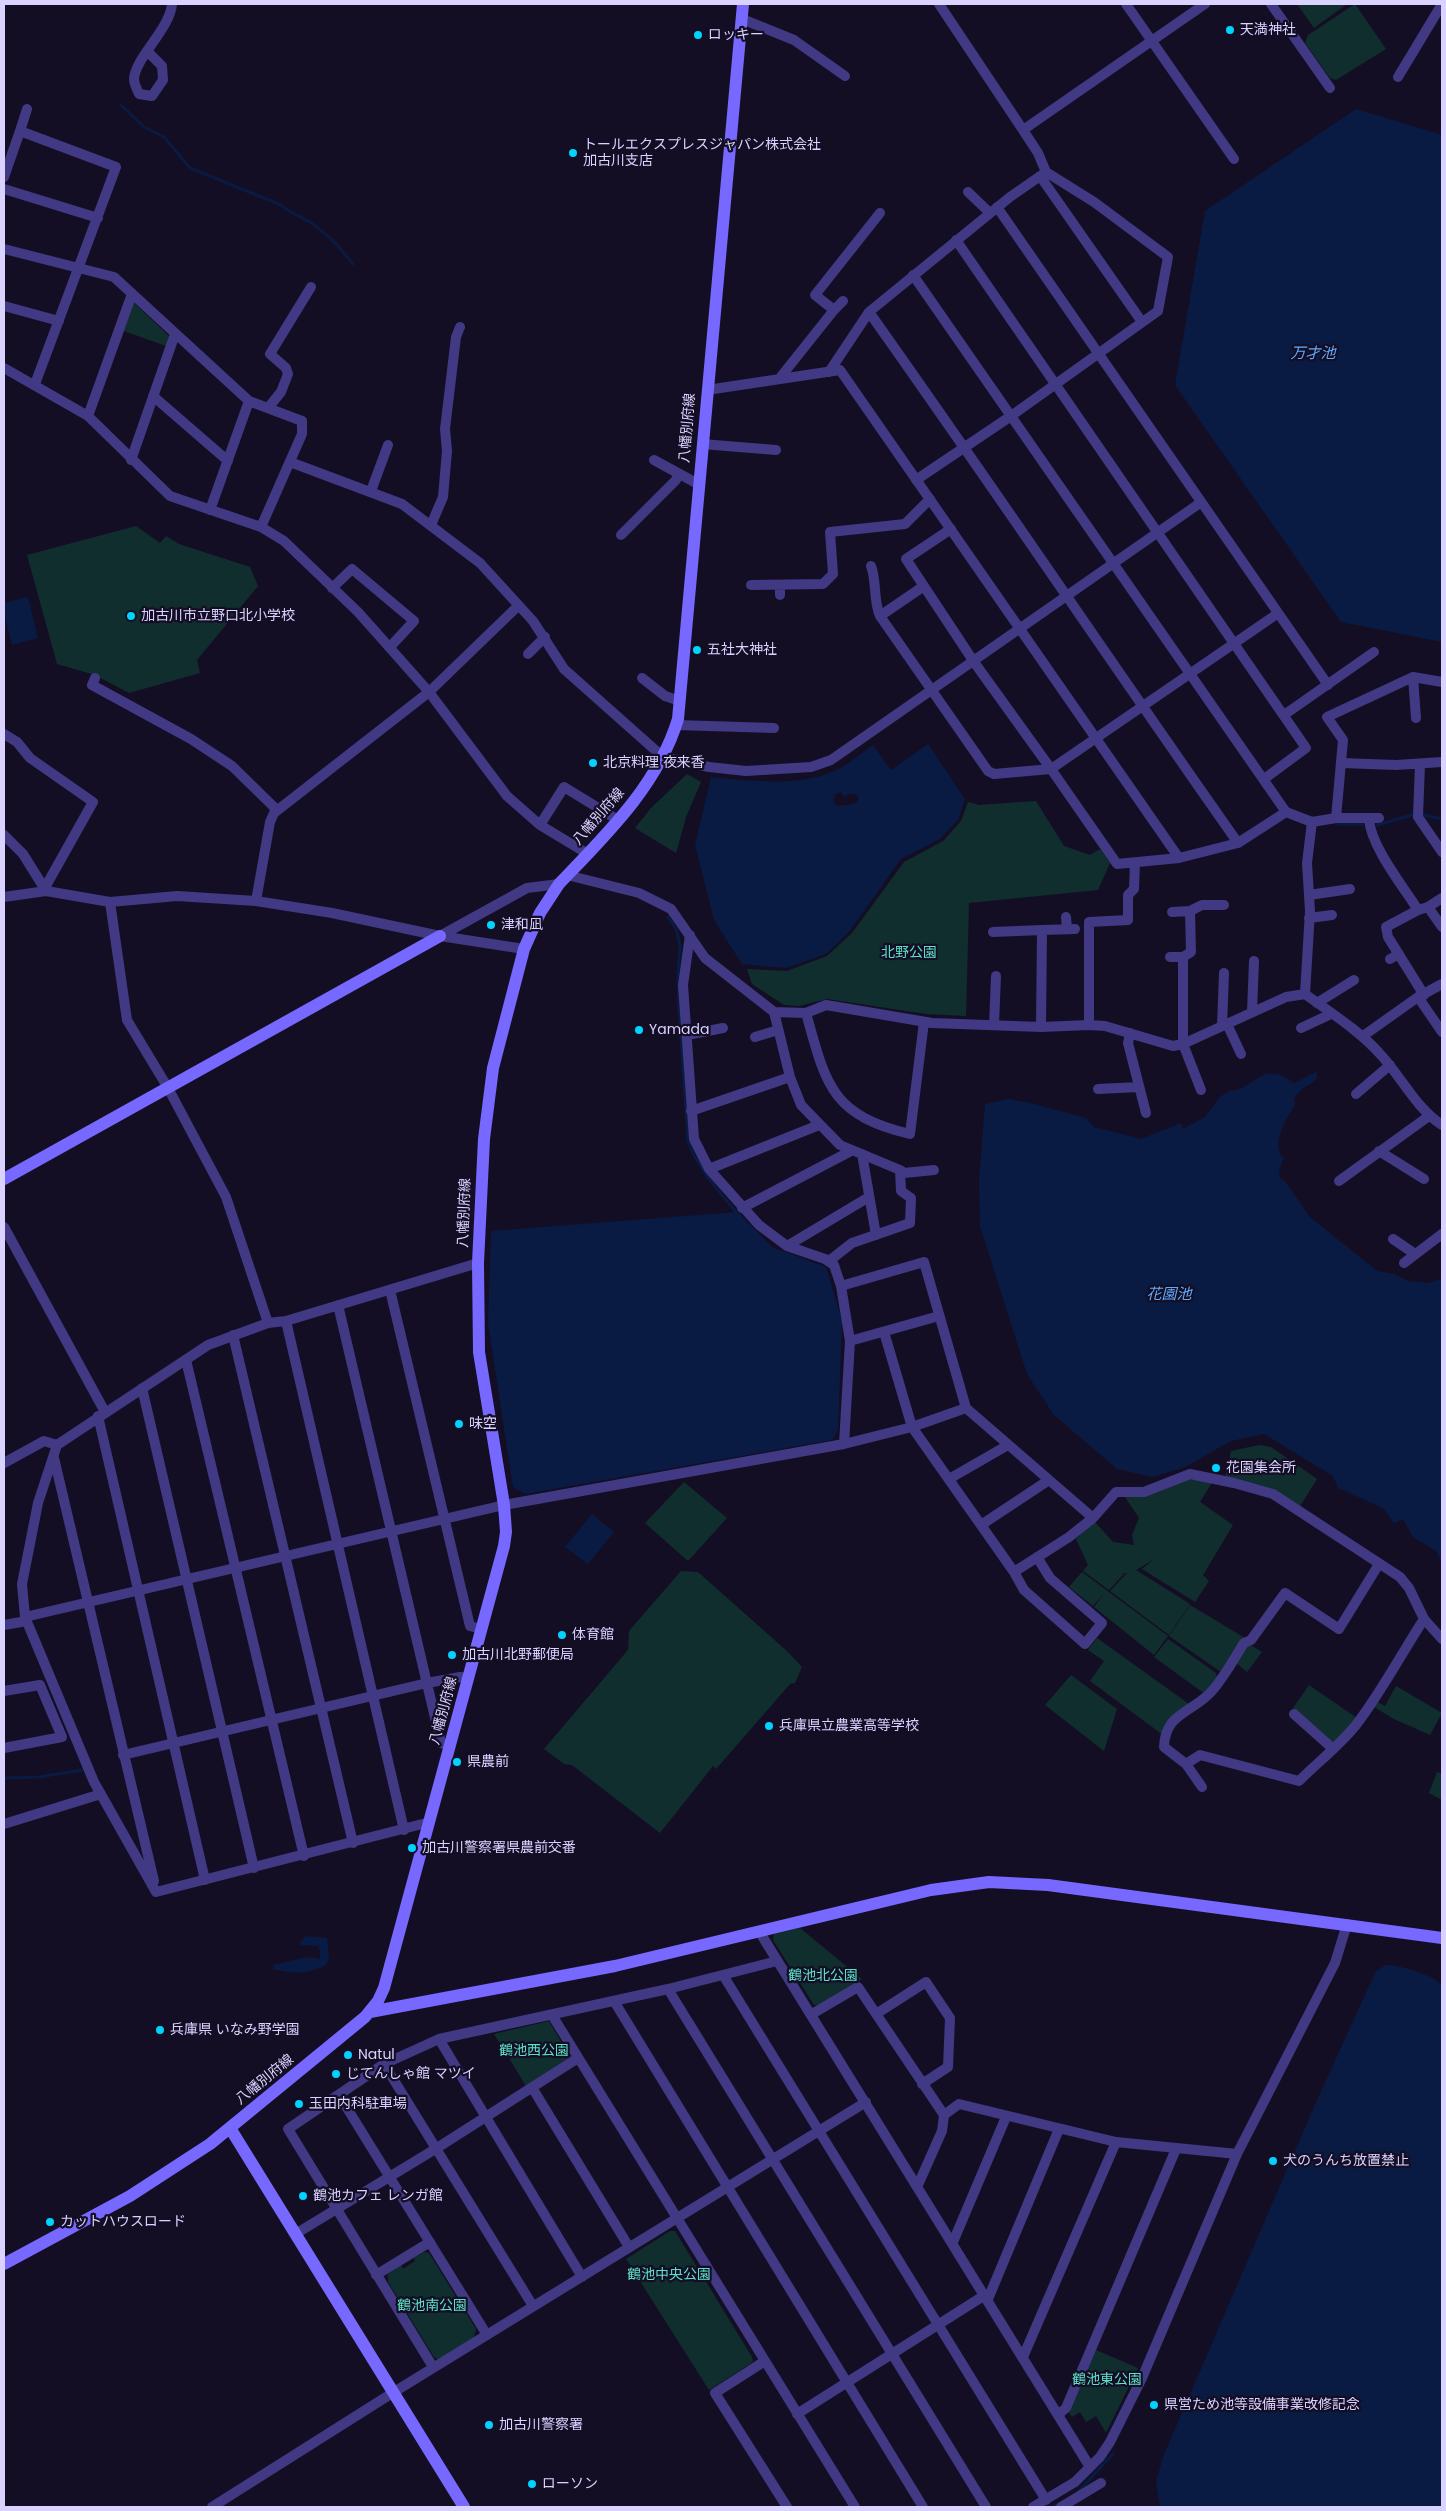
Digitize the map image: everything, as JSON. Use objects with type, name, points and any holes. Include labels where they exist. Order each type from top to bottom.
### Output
[{"type":"main road","name":"八幡別府線","points":[[4,2264],[151,2184],[230,2128],[370,2012],[384,1988],[469,1678],[504,1546],[506,1532],[504,1505],[479,1352],[478,1263],[484,1139],[489,1092],[504,1018],[524,949],[540,913],[563,879],[588,854],[637,797],[663,757],[676,725],[680,702],[706,390],[743,4]]},
{"type":"main road","points":[[4,1179],[440,936]]},
{"type":"main road","points":[[370,2012],[615,1966],[931,1890],[989,1882],[1048,1885],[1442,1938]]},
{"type":"main road","points":[[230,2128],[297,2233],[464,2507]]},
{"type":"street","points":[[148,52],[168,20],[172,4]]},
{"type":"street","points":[[939,4],[1038,153],[1043,174],[1142,322]]},
{"type":"street","points":[[1126,4],[1234,159]]},
{"type":"street","points":[[1023,130],[1205,4]]},
{"type":"street","points":[[1271,4],[1330,88]]},
{"type":"street","points":[[1398,77],[1442,4]]},
{"type":"street","points":[[742,19],[794,40],[845,76]]},
{"type":"street","points":[[4,177],[27,109]]},
{"type":"street","points":[[20,131],[116,167],[80,269],[34,384]]},
{"type":"street","points":[[829,372],[869,312],[993,210],[1043,174]]},
{"type":"street","points":[[916,480],[1011,416],[1098,352],[1158,311],[1168,257],[1094,202],[1043,174]]},
{"type":"street","points":[[4,190],[98,218]]},
{"type":"street","points":[[968,192],[993,210],[1098,352],[1200,503],[1328,685]]},
{"type":"street","points":[[834,310],[815,295],[880,214]]},
{"type":"street","points":[[956,240],[1054,385],[1306,748],[1264,779]]},
{"type":"street","points":[[4,249],[114,278],[249,401],[302,421],[302,434],[261,527]]},
{"type":"street","points":[[913,275],[1286,812],[1312,822],[1336,818],[1374,819],[1370,830],[1387,862],[1423,908],[1442,927]]},
{"type":"street","points":[[268,408],[281,392],[288,374],[286,368],[270,354],[311,287]]},
{"type":"street","points":[[88,416],[132,294]]},
{"type":"street","points":[[779,379],[843,301]]},
{"type":"street","points":[[4,306],[59,321]]},
{"type":"street","points":[[869,312],[965,447],[1142,708],[1238,843]]},
{"type":"street","points":[[431,525],[444,497],[447,451],[445,429],[456,337],[460,327]]},
{"type":"street","points":[[132,460],[175,334]]},
{"type":"street","points":[[4,368],[88,416],[170,496],[261,527],[284,541],[358,612],[390,647],[429,692],[507,796],[540,825],[588,854]]},
{"type":"street","points":[[706,390],[840,370],[1022,629],[1179,858]]},
{"type":"street","points":[[154,396],[228,461]]},
{"type":"street","points":[[210,510],[249,401]]},
{"type":"street","points":[[702,444],[776,450]]},
{"type":"street","points":[[371,491],[388,445]]},
{"type":"street","points":[[654,460],[698,484]]},
{"type":"street","points":[[290,462],[402,504],[480,563],[545,636],[564,669],[663,757],[709,767],[746,771],[811,767],[831,760],[932,692],[1200,503]]},
{"type":"street","points":[[621,535],[676,480],[678,473]]},
{"type":"street","points":[[750,585],[780,590],[822,584],[833,574],[830,532],[905,524],[930,499]]},
{"type":"street","points":[[951,529],[906,559],[974,662],[1116,864],[1179,858],[1238,843],[1286,812]]},
{"type":"street","points":[[871,566],[875,576],[877,608],[880,616],[988,771],[994,774],[1051,769],[1277,614]]},
{"type":"street","points":[[332,588],[352,569],[414,622],[390,647]]},
{"type":"street","points":[[880,616],[924,586]]},
{"type":"street","points":[[256,901],[271,816],[429,692],[518,606]]},
{"type":"street","points":[[528,654],[545,636]]},
{"type":"street","points":[[1284,715],[1374,652]]},
{"type":"street","points":[[1413,677],[1416,718]]},
{"type":"street","points":[[1336,818],[1343,740],[1327,717],[1413,677],[1442,682]]},
{"type":"street","points":[[95,678],[92,686],[191,739],[232,766],[277,810]]},
{"type":"street","points":[[642,678],[665,696],[680,702]]},
{"type":"street","points":[[676,725],[774,728]]},
{"type":"street","points":[[4,734],[16,742],[30,758],[93,802],[47,884],[46,891]]},
{"type":"street","points":[[1342,763],[1420,764],[1442,762]]},
{"type":"street","points":[[1420,764],[1418,817],[1442,852]]},
{"type":"street","points":[[540,825],[564,787],[618,820]]},
{"type":"street","points":[[1305,994],[1309,918],[1307,863],[1312,822]]},
{"type":"street","points":[[4,835],[23,854],[46,891]]},
{"type":"street","points":[[1426,847],[1435,841]]},
{"type":"street","points":[[1378,868],[1387,862]]},
{"type":"street","points":[[1088,1025],[1089,922],[1128,920],[1128,895],[1134,889],[1134,863]]},
{"type":"street","points":[[440,936],[527,888],[563,879],[639,892],[671,909],[705,958],[774,1012],[806,1013],[826,1005],[924,1022],[1041,1027],[1105,1026],[1173,1046],[1184,1044],[1286,997],[1305,994],[1363,1036],[1390,1065],[1428,1116],[1442,1125]]},
{"type":"street","points":[[1309,895],[1350,889]]},
{"type":"street","points":[[4,897],[46,891],[110,902],[177,896],[256,901],[332,913],[440,936],[524,949]]},
{"type":"street","points":[[1442,898],[1423,908],[1385,923],[1394,956],[1442,1032]]},
{"type":"street","points":[[110,902],[127,1020],[168,1088],[226,1197],[268,1323]]},
{"type":"street","points":[[1172,912],[1190,911],[1202,905],[1224,905]]},
{"type":"street","points":[[1170,957],[1182,957],[1191,952],[1190,911]]},
{"type":"street","points":[[1309,918],[1332,915]]},
{"type":"street","points":[[993,932],[1071,929],[1066,917]]},
{"type":"street","points":[[1041,1027],[1037,964],[1042,930]]},
{"type":"street","points":[[690,934],[682,985],[694,1139],[709,1169],[759,1226],[787,1246],[834,1264],[841,1286],[850,1341],[844,1444]]},
{"type":"street","points":[[1182,957],[1178,982],[1184,1044],[1202,1090]]},
{"type":"street","points":[[1252,1012],[1254,961]]},
{"type":"street","points":[[1089,962],[1100,962]]},
{"type":"street","points":[[1224,973],[1225,1025],[1241,1054]]},
{"type":"street","points":[[994,1025],[996,976]]},
{"type":"street","points":[[1317,1003],[1354,980]]},
{"type":"street","points":[[1363,1036],[1421,996],[1442,984]]},
{"type":"street","points":[[774,1012],[790,1077],[800,1105],[818,1125],[840,1145],[904,1173],[934,1170]]},
{"type":"street","points":[[806,1013],[822,1068],[835,1092],[853,1112],[868,1121],[910,1134],[924,1022]]},
{"type":"street","points":[[1301,1028],[1331,1014]]},
{"type":"street","points":[[687,1035],[723,1028]]},
{"type":"street","points":[[755,1037],[778,1030]]},
{"type":"street","points":[[1130,1033],[1128,1043],[1146,1113]]},
{"type":"street","points":[[1356,1094],[1390,1065]]},
{"type":"street","points":[[691,1111],[790,1077]]},
{"type":"street","points":[[1098,1089],[1139,1087]]},
{"type":"street","points":[[1339,1181],[1428,1116]]},
{"type":"street","points":[[709,1169],[818,1125]]},
{"type":"street","points":[[1379,1151],[1424,1179]]},
{"type":"street","points":[[856,1153],[869,1197],[876,1235]]},
{"type":"street","points":[[742,1208],[856,1153]]},
{"type":"street","points":[[829,1261],[852,1243],[910,1223],[911,1198],[901,1191],[900,1170]]},
{"type":"street","points":[[787,1246],[869,1197]]},
{"type":"street","points":[[4,1227],[102,1414],[138,1592],[205,1880]]},
{"type":"street","points":[[1404,1263],[1442,1234]]},
{"type":"street","points":[[1393,1239],[1415,1254]]},
{"type":"street","points":[[841,1286],[924,1262],[966,1408],[1093,1518]]},
{"type":"street","points":[[156,1892],[100,1794],[49,1679],[26,1619],[22,1584],[38,1503],[57,1445],[208,1345],[268,1323],[286,1321],[478,1263]]},
{"type":"street","points":[[390,1290],[470,1626],[481,1629]]},
{"type":"street","points":[[338,1306],[442,1743],[450,1746]]},
{"type":"street","points":[[850,1341],[939,1316]]},
{"type":"street","points":[[286,1321],[404,1830]]},
{"type":"street","points":[[884,1332],[912,1427],[1014,1572],[1024,1590],[1085,1644],[1102,1623],[1050,1578],[1037,1557]]},
{"type":"street","points":[[233,1335],[353,1843]]},
{"type":"street","points":[[186,1360],[304,1856]]},
{"type":"street","points":[[142,1388],[254,1868]]},
{"type":"street","points":[[4,1625],[87,1603],[504,1505],[844,1444],[912,1427],[966,1408]]},
{"type":"street","points":[[4,1463],[44,1441],[57,1445]]},
{"type":"street","points":[[949,1479],[1008,1445]]},
{"type":"street","points":[[53,1456],[156,1892]]},
{"type":"street","points":[[1014,1572],[1069,1537],[1093,1518],[1116,1492],[1144,1492],[1190,1474],[1197,1475],[1274,1494],[1400,1577],[1424,1619],[1442,1639]]},
{"type":"street","points":[[981,1525],[1049,1480]]},
{"type":"street","points":[[1202,1787],[1186,1764],[1164,1747],[1165,1735],[1174,1720],[1209,1694],[1244,1643],[1250,1640],[1285,1593],[1339,1629],[1379,1564]]},
{"type":"street","points":[[1186,1764],[1200,1755],[1299,1781],[1332,1748],[1339,1744],[1357,1723],[1424,1619]]},
{"type":"street","points":[[124,1755],[373,1696],[460,1677],[469,1678]]},
{"type":"street","points":[[4,1692],[40,1685],[62,1737],[4,1748]]},
{"type":"street","points":[[1294,1714],[1332,1748]]},
{"type":"street","points":[[4,1824],[100,1794]]},
{"type":"street","points":[[156,1892],[304,1856],[430,1822]]},
{"type":"street","points":[[1033,2507],[1075,2482],[1110,2442],[1142,2378],[1237,2154],[1335,1963],[1347,1924]]},
{"type":"street","points":[[759,1931],[918,2185],[1090,2467]]},
{"type":"street","points":[[433,2367],[288,2129],[384,2064],[439,2039],[668,1989],[777,1961]]},
{"type":"street","points":[[723,1975],[1046,2500]]},
{"type":"street","points":[[876,2014],[926,1982],[950,2018],[948,2068],[922,2084]]},
{"type":"street","points":[[812,2014],[858,1987],[944,2115],[942,2130],[918,2185]]},
{"type":"street","points":[[668,1989],[986,2507]]},
{"type":"street","points":[[614,2001],[923,2507]]},
{"type":"street","points":[[552,2015],[855,2507]]},
{"type":"street","points":[[439,2039],[582,2277]]},
{"type":"street","points":[[297,2233],[438,2148],[578,2058]]},
{"type":"street","points":[[384,2064],[438,2148],[533,2306]]},
{"type":"street","points":[[532,2089],[629,2247]]},
{"type":"street","points":[[339,2095],[487,2335]]},
{"type":"street","points":[[212,2507],[433,2367],[866,2102]]},
{"type":"street","points":[[944,2115],[959,2104],[1006,2117],[1116,2142],[1237,2154]]},
{"type":"street","points":[[953,2242],[1006,2117]]},
{"type":"street","points":[[798,2414],[891,2354],[987,2297],[1059,2129]]},
{"type":"street","points":[[1023,2357],[1116,2142]]},
{"type":"street","points":[[1059,2414],[1066,2408],[1176,2148]]},
{"type":"street","points":[[376,2275],[430,2242]]},
{"type":"street","points":[[765,2361],[715,2393],[787,2507]]},
{"type":"street","points":[[1060,2507],[1101,2483]]},
{"type":"green space","points":[[1297,4],[1347,4],[1314,28]]},
{"type":"green space","points":[[1355,4],[1386,49],[1336,80],[1330,78],[1305,43],[1308,35]]},
{"type":"green space","points":[[134,303],[169,336],[166,346],[124,331]]},
{"type":"green space","points":[[136,526],[160,543],[166,536],[179,544],[250,567],[258,586],[197,660],[200,673],[129,693],[95,675],[57,664],[27,555]]},
{"type":"green space","points":[[687,774],[701,782],[686,817],[676,853],[635,828],[651,808]]},
{"type":"green space","name":"北野公園","points":[[1036,801],[1064,846],[1090,855],[1100,849],[1110,863],[1098,890],[969,903],[966,1016],[926,1014],[827,999],[799,1006],[784,1005],[752,984],[747,969],[787,971],[827,956],[852,933],[904,862],[943,841],[961,821],[968,802],[979,805]]},
{"type":"green space","points":[[1259,1445],[1271,1447],[1317,1479],[1299,1508],[1225,1478],[1231,1451]]},
{"type":"green space","points":[[1186,1479],[1213,1481],[1200,1502],[1233,1525],[1203,1575],[1209,1581],[1195,1602],[1142,1569],[1154,1559],[1136,1570],[1190,1604],[1169,1635],[1110,1591],[1127,1573],[1121,1574],[1124,1574],[1109,1590],[1083,1571],[1088,1565],[1076,1539],[1094,1521],[1113,1542],[1134,1545],[1132,1535],[1139,1518],[1123,1494]]},
{"type":"green space","points":[[684,1482],[727,1518],[688,1561],[645,1523]]},
{"type":"green space","points":[[681,1571],[698,1572],[788,1652],[802,1667],[795,1683],[790,1684],[716,1769],[713,1766],[660,1833],[572,1765],[564,1764],[544,1749],[628,1650],[629,1631]]},
{"type":"green space","points":[[1082,1572],[1168,1636],[1154,1655],[1094,1607],[1105,1592],[1093,1606],[1069,1587]]},
{"type":"green space","points":[[1190,1605],[1245,1638],[1221,1672],[1169,1636]]},
{"type":"green space","points":[[1097,1638],[1189,1704],[1163,1735],[1090,1681],[1104,1661],[1088,1650]]},
{"type":"green space","points":[[1168,1639],[1216,1673],[1217,1677],[1205,1694],[1154,1657]]},
{"type":"green space","points":[[1249,1644],[1262,1652],[1247,1672],[1235,1662]]},
{"type":"green space","points":[[1071,1675],[1117,1709],[1104,1751],[1045,1705]]},
{"type":"green space","points":[[1309,1685],[1357,1718],[1334,1744],[1293,1708]]},
{"type":"green space","points":[[1396,1686],[1442,1713],[1430,1735],[1394,1719],[1374,1707],[1377,1702],[1385,1706]]},
{"type":"green space","points":[[1437,1772],[1442,1774],[1442,1800],[1429,1793]]},
{"type":"green space","name":"鶴池北公園","points":[[800,1928],[862,1979],[819,2006],[814,2005],[773,1940],[774,1934]]},
{"type":"green space","name":"鶴池西公園","points":[[549,2021],[570,2057],[526,2086],[494,2034]]},
{"type":"green space","name":"鶴池中央公園","points":[[670,2231],[675,2231],[752,2357],[753,2362],[709,2390],[626,2259]]},
{"type":"green space","name":"鶴池南公園","points":[[424,2252],[429,2253],[476,2329],[474,2337],[439,2360],[434,2357],[388,2282],[388,2274],[401,2265],[403,2269],[415,2261],[414,2258]]},
{"type":"green space","name":"鶴池東公園","points":[[1096,2350],[1138,2368],[1106,2433],[1096,2416],[1086,2422],[1080,2412],[1072,2417],[1069,2413]]},
{"type":"water","name":"万才池","points":[[1356,109],[1442,135],[1442,642],[1341,622],[1175,385],[1205,211]]},
{"type":"water","points":[[28,597],[38,638],[12,645],[4,612],[4,603]]},
{"type":"water","points":[[928,744],[965,799],[958,820],[940,839],[901,859],[849,932],[826,954],[786,968],[742,964],[714,920],[695,845],[711,777],[774,782],[806,779],[821,776],[839,768],[873,745],[891,770]],"holes":[[[841,792],[844,797],[849,794],[857,795],[859,799],[855,804],[837,806],[833,800],[836,794]]]},
{"type":"water","name":"花園池","points":[[1316,1072],[1318,1077],[1300,1091],[1294,1099],[1295,1105],[1281,1132],[1279,1146],[1280,1153],[1284,1158],[1279,1170],[1280,1178],[1284,1180],[1310,1217],[1377,1271],[1394,1274],[1408,1281],[1427,1283],[1442,1279],[1442,1562],[1436,1551],[1413,1537],[1403,1519],[1394,1523],[1383,1508],[1338,1488],[1333,1476],[1264,1434],[1231,1441],[1185,1467],[1152,1477],[1117,1469],[1054,1415],[1027,1374],[980,1226],[979,1180],[985,1104],[1009,1099],[1030,1103],[1086,1118],[1094,1127],[1141,1139],[1181,1123],[1183,1129],[1205,1117],[1220,1097],[1229,1091],[1240,1089],[1266,1073],[1281,1075],[1294,1083]]},
{"type":"water","points":[[738,1212],[772,1247],[826,1267],[842,1321],[838,1430],[832,1440],[525,1494],[513,1487],[488,1323],[491,1231]]},
{"type":"water","points":[[592,1514],[614,1532],[588,1564],[565,1547]]},
{"type":"water","points":[[306,1936],[327,1938],[329,1957],[327,1964],[308,1972],[287,1972],[273,1969],[274,1965],[306,1957],[320,1959],[318,1946],[301,1945],[300,1942]]},
{"type":"water","points":[[1386,1965],[1417,1971],[1432,1978],[1442,1986],[1442,2507],[1160,2507],[1156,2482],[1163,2457],[1313,2109],[1376,1971]]},
{"type":"waterway","points":[[121,105],[144,127],[164,137],[190,168],[281,205],[310,222],[340,248],[353,264]]},
{"type":"waterway","points":[[1377,825],[1412,815]]},
{"type":"waterway","points":[[1423,815],[1442,819]]},
{"type":"waterway","points":[[1338,824],[1362,824]]},
{"type":"waterway","points":[[668,917],[676,929],[680,945],[678,972],[679,1009],[688,1141],[703,1170],[736,1212]]},
{"type":"waterway","points":[[4,1778],[38,1777],[83,1770]]},
{"type":"waterway","points":[[1078,2492],[1113,2454]]},
{"type":"waterway","points":[[1052,2507],[1060,2503]]},
{"type":"place","name":"天満神社","points":[[1230,30]]},
{"type":"place","name":"ロッキー","points":[[698,35]]},
{"type":"place","name":"トールエクスプレスジャパン株式会社 加古川支店","points":[[573,153]]},
{"type":"place","name":"加古川市立野口北小学校","points":[[131,616]]},
{"type":"place","name":"五社大神社","points":[[697,650]]},
{"type":"place","name":"北京料理 夜来香","points":[[593,763]]},
{"type":"place","name":"津和凪","points":[[491,925]]},
{"type":"place","name":"Yamada","points":[[639,1030]]},
{"type":"place","name":"味空","points":[[459,1424]]},
{"type":"place","name":"花園集会所","points":[[1216,1468]]},
{"type":"place","name":"体育館","points":[[562,1635]]},
{"type":"place","name":"加古川北野郵便局","points":[[452,1655]]},
{"type":"place","name":"兵庫県立農業高等学校","points":[[769,1726]]},
{"type":"place","name":"県農前","points":[[457,1762]]},
{"type":"place","name":"加古川警察署県農前交番","points":[[412,1848]]},
{"type":"place","name":"兵庫県 いなみ野学園","points":[[160,2030]]},
{"type":"place","name":"Natul","points":[[348,2055]]},
{"type":"place","name":"じてんしゃ館 マツイ","points":[[336,2074]]},
{"type":"place","name":"玉田内科駐車場","points":[[299,2104]]},
{"type":"place","name":"犬のうんち放置禁止","points":[[1273,2161]]},
{"type":"place","name":"鶴池カフェ レンガ館","points":[[303,2196]]},
{"type":"place","name":"カットハウスロード","points":[[50,2222]]},
{"type":"place","name":"県営ため池等設備事業改修記念","points":[[1154,2405]]},
{"type":"place","name":"加古川警察署","points":[[489,2425]]},
{"type":"place","name":"ローソン","points":[[532,2484]]}]
